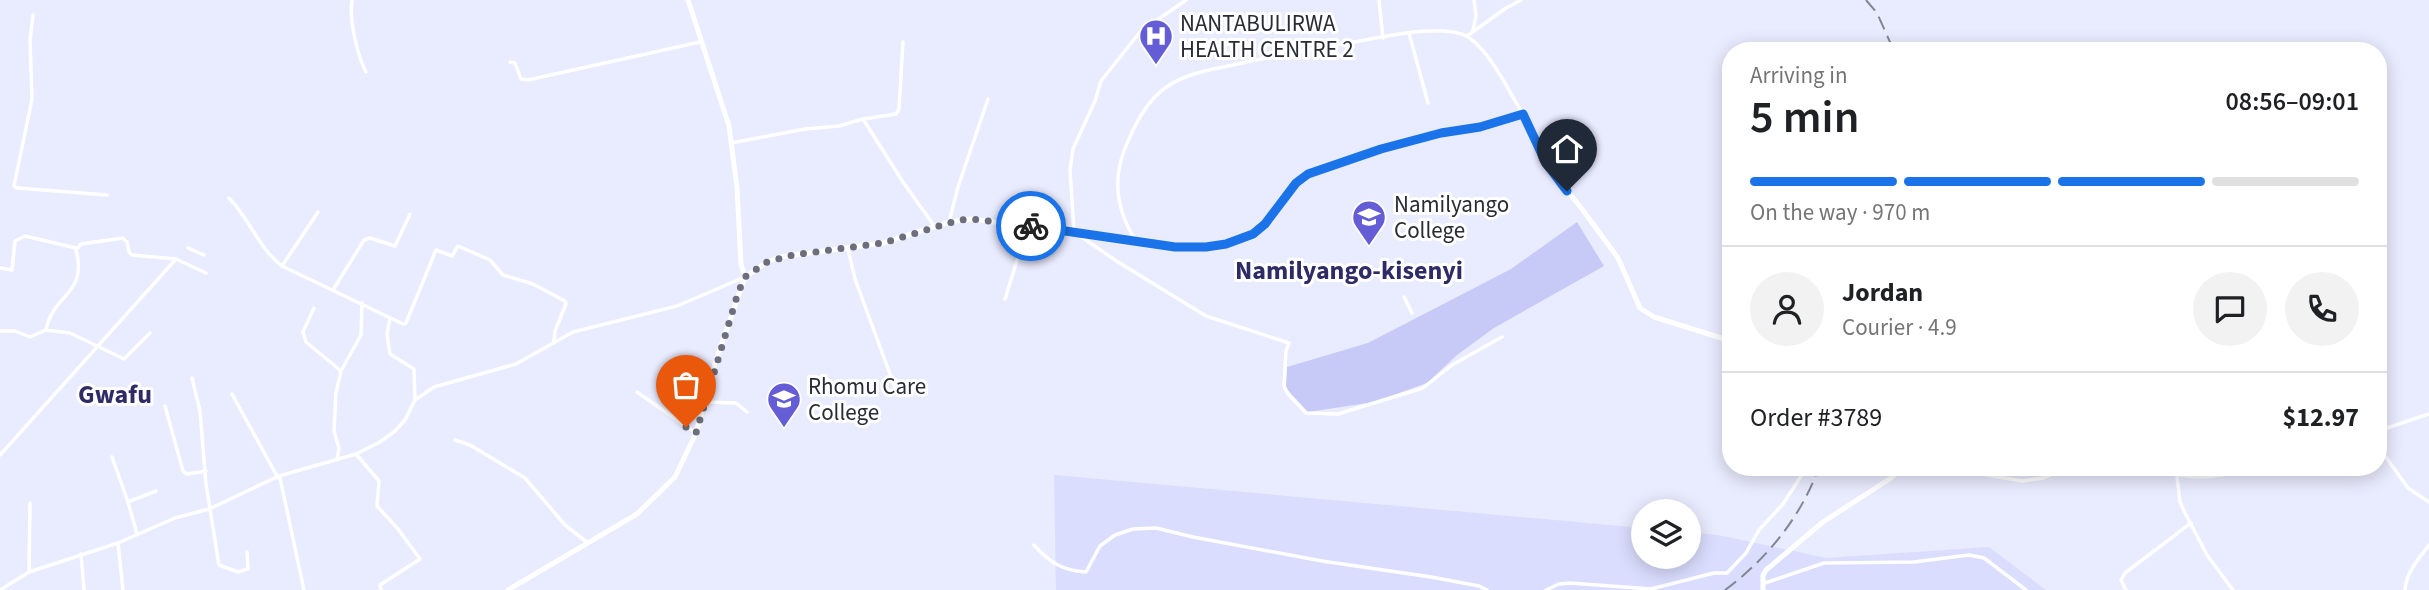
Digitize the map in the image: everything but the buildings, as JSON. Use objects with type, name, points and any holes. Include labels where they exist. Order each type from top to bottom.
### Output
[{"type":"main road","points":[[508,590],[637,514],[675,477],[696,433],[717,357],[745,277],[741,264],[737,188],[725,113],[688,0]]},
{"type":"main road","points":[[745,277],[767,262],[780,257],[898,240],[949,222],[972,219],[1136,242],[1206,247],[1253,234],[1265,224],[1296,183],[1308,174],[1381,149],[1441,133],[1480,127],[1523,114],[1552,172],[1618,258],[1640,308],[1654,317],[1722,338]]},
{"type":"main road","points":[[1764,587],[1764,572],[1823,522],[1893,476]]},
{"type":"street","points":[[352,0],[351,18],[360,59],[366,72]]},
{"type":"street","points":[[1186,0],[1140,32],[1101,81],[1073,149],[1070,170],[1074,232],[1206,316],[1289,343],[1284,386],[1302,410],[1308,413],[1338,415],[1423,388],[1451,365],[1502,337]]},
{"type":"street","points":[[1379,0],[1382,38]]},
{"type":"street","points":[[1472,32],[1476,16],[1474,0]]},
{"type":"street","points":[[1467,36],[1521,0]]},
{"type":"street","points":[[33,15],[30,40],[32,99],[14,186],[107,195]]},
{"type":"street","points":[[1136,242],[1121,209],[1116,184],[1121,159],[1133,129],[1150,104],[1167,86],[1204,71],[1286,54],[1409,33],[1438,31],[1467,36],[1499,73],[1523,114]]},
{"type":"street","points":[[1409,33],[1428,103]]},
{"type":"street","points":[[731,143],[805,129],[839,126],[863,118],[898,112],[903,42]]},
{"type":"street","points":[[510,62],[514,62],[519,77],[525,80],[700,43]]},
{"type":"street","points":[[949,222],[958,187],[989,99]]},
{"type":"street","points":[[863,118],[935,227]]},
{"type":"street","points":[[229,198],[245,216],[267,252],[282,266],[403,324],[406,323],[435,251],[453,255],[458,246],[490,260],[503,275],[533,284],[565,301],[554,342]]},
{"type":"street","points":[[282,266],[318,212]]},
{"type":"street","points":[[333,290],[365,239],[395,246],[410,214]]},
{"type":"street","points":[[1004,299],[1028,226]]},
{"type":"street","points":[[0,268],[12,270],[15,241],[25,236],[76,248]]},
{"type":"street","points":[[76,248],[81,244],[123,239],[128,242],[132,255],[176,259],[206,273]]},
{"type":"street","points":[[46,330],[55,308],[77,278],[80,266],[76,248]]},
{"type":"street","points":[[188,248],[204,256]]},
{"type":"street","points":[[848,249],[855,279],[897,393]]},
{"type":"street","points":[[0,455],[176,259]]},
{"type":"street","points":[[415,400],[434,387],[453,380],[516,364],[554,342],[586,328],[677,306],[745,277]]},
{"type":"street","points":[[1404,297],[1412,313]]},
{"type":"street","points":[[337,460],[339,448],[334,431],[334,410],[341,371],[361,335],[362,303]]},
{"type":"street","points":[[314,307],[303,331],[306,342],[341,371]]},
{"type":"street","points":[[0,590],[29,572],[118,543],[175,519],[209,509],[279,477],[356,454],[380,442],[405,420],[415,400],[414,369],[390,354],[387,334],[390,317]]},
{"type":"street","points":[[0,331],[15,331],[30,337],[46,330],[70,333],[124,359],[150,332]]},
{"type":"street","points":[[192,378],[200,411],[209,509],[219,565],[238,572],[248,569],[247,552]]},
{"type":"street","points":[[637,392],[696,433]]},
{"type":"street","points":[[232,394],[279,477],[304,590]]},
{"type":"street","points":[[705,402],[736,403],[747,412]]},
{"type":"street","points":[[165,406],[183,471],[187,474],[206,471]]},
{"type":"street","points":[[2387,429],[2429,414]]},
{"type":"street","points":[[455,440],[470,445],[525,478],[565,525],[588,543]]},
{"type":"street","points":[[356,454],[379,481],[377,506],[420,559],[380,585],[381,590]]},
{"type":"street","points":[[112,457],[137,534]]},
{"type":"street","points":[[2387,459],[2408,488],[2429,502]]},
{"type":"street","points":[[1546,590],[1559,584],[1570,583],[1651,589],[1714,573],[1727,573],[1751,546],[1759,530],[1783,504],[1801,476]]},
{"type":"street","points":[[1993,476],[2022,481],[2048,476]]},
{"type":"street","points":[[2173,476],[2200,476]]},
{"type":"street","points":[[2177,477],[2180,502],[2216,569],[2233,590]]},
{"type":"street","points":[[128,502],[156,491]]},
{"type":"street","points":[[29,572],[30,503]]},
{"type":"street","points":[[2126,590],[2121,580],[2125,573],[2191,523]]},
{"type":"street","points":[[1034,545],[1048,561],[1072,572],[1086,572],[1100,545],[1115,535],[1133,529],[1157,528],[1322,561],[1479,586],[1487,590]]},
{"type":"street","points":[[118,543],[123,590]]},
{"type":"street","points":[[2405,590],[2413,567],[2429,545]]},
{"type":"street","points":[[80,554],[84,590]]},
{"type":"street","points":[[1764,587],[1824,564],[1914,562],[1969,555],[1984,558],[2026,590]]},
{"type":"shaded area","points":[[1577,222],[1604,266],[1494,328],[1457,355],[1427,383],[1374,402],[1308,412],[1286,388],[1287,367],[1368,343],[1511,269]]},
{"type":"shaded area","points":[[1054,475],[1631,527],[1631,569],[1701,569],[1701,533],[1826,558],[1989,547],[2046,590],[1056,590]]},
{"type":"railway","points":[[1866,0],[1877,13],[1890,42]]},
{"type":"railway","points":[[1725,590],[1755,565],[1781,536],[1803,503],[1816,476]]},
{"type":"way so far","points":[[686,427],[696,433],[717,357],[745,277],[767,262],[780,257],[898,240],[959,220],[1031,226]]},
{"type":"place","name":"NANTABULIRWA HEALTH CENTRE 2","points":[[1156,66]]},
{"type":"place","name":"Namilyango College","points":[[1369,247]]},
{"type":"place","name":"Rhomu Care College","points":[[784,429]]},
{"type":"district","name":"Namilyango-kisenyi","points":[[1349,270]]},
{"type":"district","name":"Gwafu","points":[[115,394]]},
{"type":"route","points":[[1031,226],[1175,247],[1226,244],[1253,234],[1265,224],[1296,183],[1308,174],[1381,149],[1441,133],[1480,127],[1523,114],[1546,163],[1567,191]]}]
